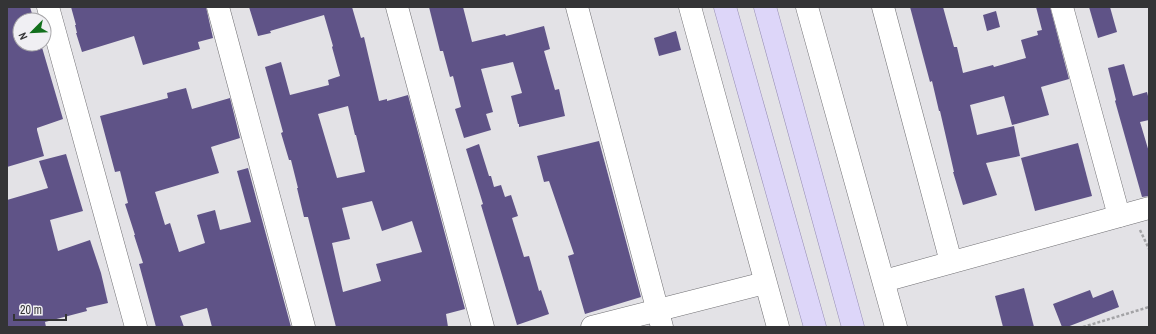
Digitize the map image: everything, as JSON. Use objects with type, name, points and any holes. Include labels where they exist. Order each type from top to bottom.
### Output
[{"type":"main road","points":[[725,7],[814,327]]},
{"type":"main road","points":[[765,7],[853,327]]},
{"type":"street","points":[[48,7],[136,327]]},
{"type":"street","points":[[218,7],[304,327]]},
{"type":"street","points":[[397,7],[483,327]]},
{"type":"street","points":[[577,7],[659,318]]},
{"type":"street","points":[[690,7],[778,327]]},
{"type":"street","points":[[807,7],[896,327]]},
{"type":"street","points":[[883,7],[951,262]]},
{"type":"street","points":[[1062,7],[1119,216]]},
{"type":"street","points":[[884,281],[1149,208]]},
{"type":"street","points":[[592,327],[659,318],[765,283]]},
{"type":"path","points":[[1139,229],[1149,249]]},
{"type":"path","points":[[1083,327],[1149,307]]},
{"type":"building","points":[[7,7],[30,7],[32,12],[12,12],[12,52],[43,52],[63,119],[37,128],[44,156],[7,167]]},
{"type":"building","points":[[71,7],[206,7],[213,38],[198,42],[200,49],[143,65],[134,36],[82,52],[76,33],[76,25]]},
{"type":"building","points":[[249,7],[352,7],[361,38],[364,37],[379,101],[387,99],[387,101],[408,95],[465,309],[446,314],[448,327],[336,327],[308,217],[304,217],[291,160],[289,160],[281,133],[283,132],[265,67],[281,62],[290,95],[329,85],[328,80],[340,76],[332,47],[333,46],[324,15],[258,36]],"holes":[[[348,106],[365,172],[337,178],[318,114]],[[372,201],[382,231],[412,221],[422,252],[376,264],[381,281],[343,292],[332,243],[350,239],[342,208]]]},
{"type":"building","points":[[429,7],[463,7],[472,42],[505,34],[506,36],[544,26],[550,49],[544,51],[555,90],[559,89],[565,116],[519,127],[511,96],[522,93],[513,62],[481,69],[493,112],[486,114],[491,130],[464,138],[455,109],[461,107],[453,76],[450,77],[443,51],[440,51]]},
{"type":"building","points":[[910,7],[943,7],[954,47],[957,47],[963,73],[993,65],[994,67],[1026,58],[1021,40],[1038,35],[1037,31],[1042,30],[1036,7],[1050,7],[1069,79],[1041,87],[1049,115],[1012,125],[1004,96],[970,105],[977,135],[1014,126],[1020,156],[986,163],[997,195],[963,205],[953,172],[932,81],[930,82]]},
{"type":"building","points":[[1089,7],[1110,7],[1117,32],[1098,38]]},
{"type":"building","points":[[996,11],[1000,27],[987,31],[983,15]]},
{"type":"building","points":[[676,31],[681,50],[659,56],[654,38]]},
{"type":"building","points":[[1124,64],[1133,96],[1147,92],[1149,100],[1149,120],[1140,122],[1149,152],[1149,196],[1142,197],[1115,101],[1108,68]]},
{"type":"building","points":[[186,88],[192,109],[230,98],[240,138],[211,147],[219,173],[155,192],[165,225],[170,223],[179,252],[205,243],[197,215],[215,210],[220,230],[251,222],[237,171],[248,168],[291,327],[212,327],[207,308],[180,316],[184,327],[156,327],[139,264],[143,263],[125,204],[128,203],[120,171],[115,172],[100,116],[168,98],[167,93]]},
{"type":"building","points":[[599,141],[641,297],[585,314],[568,256],[574,254],[549,181],[544,182],[537,156]]},
{"type":"building","points":[[1078,143],[1092,196],[1035,211],[1021,158]]},
{"type":"building","points":[[479,144],[494,187],[501,185],[505,197],[511,195],[518,216],[512,218],[524,257],[529,256],[539,291],[541,290],[549,314],[517,325],[466,149]]},
{"type":"building","points":[[66,154],[83,211],[50,220],[58,251],[90,240],[101,273],[108,303],[86,308],[87,311],[45,322],[46,327],[7,327],[7,200],[48,188],[39,161]]},
{"type":"building","points":[[1024,288],[1034,327],[1003,327],[995,296]]},
{"type":"building","points":[[1090,290],[1093,298],[1113,290],[1119,307],[1067,327],[1062,327],[1053,304]]}]
